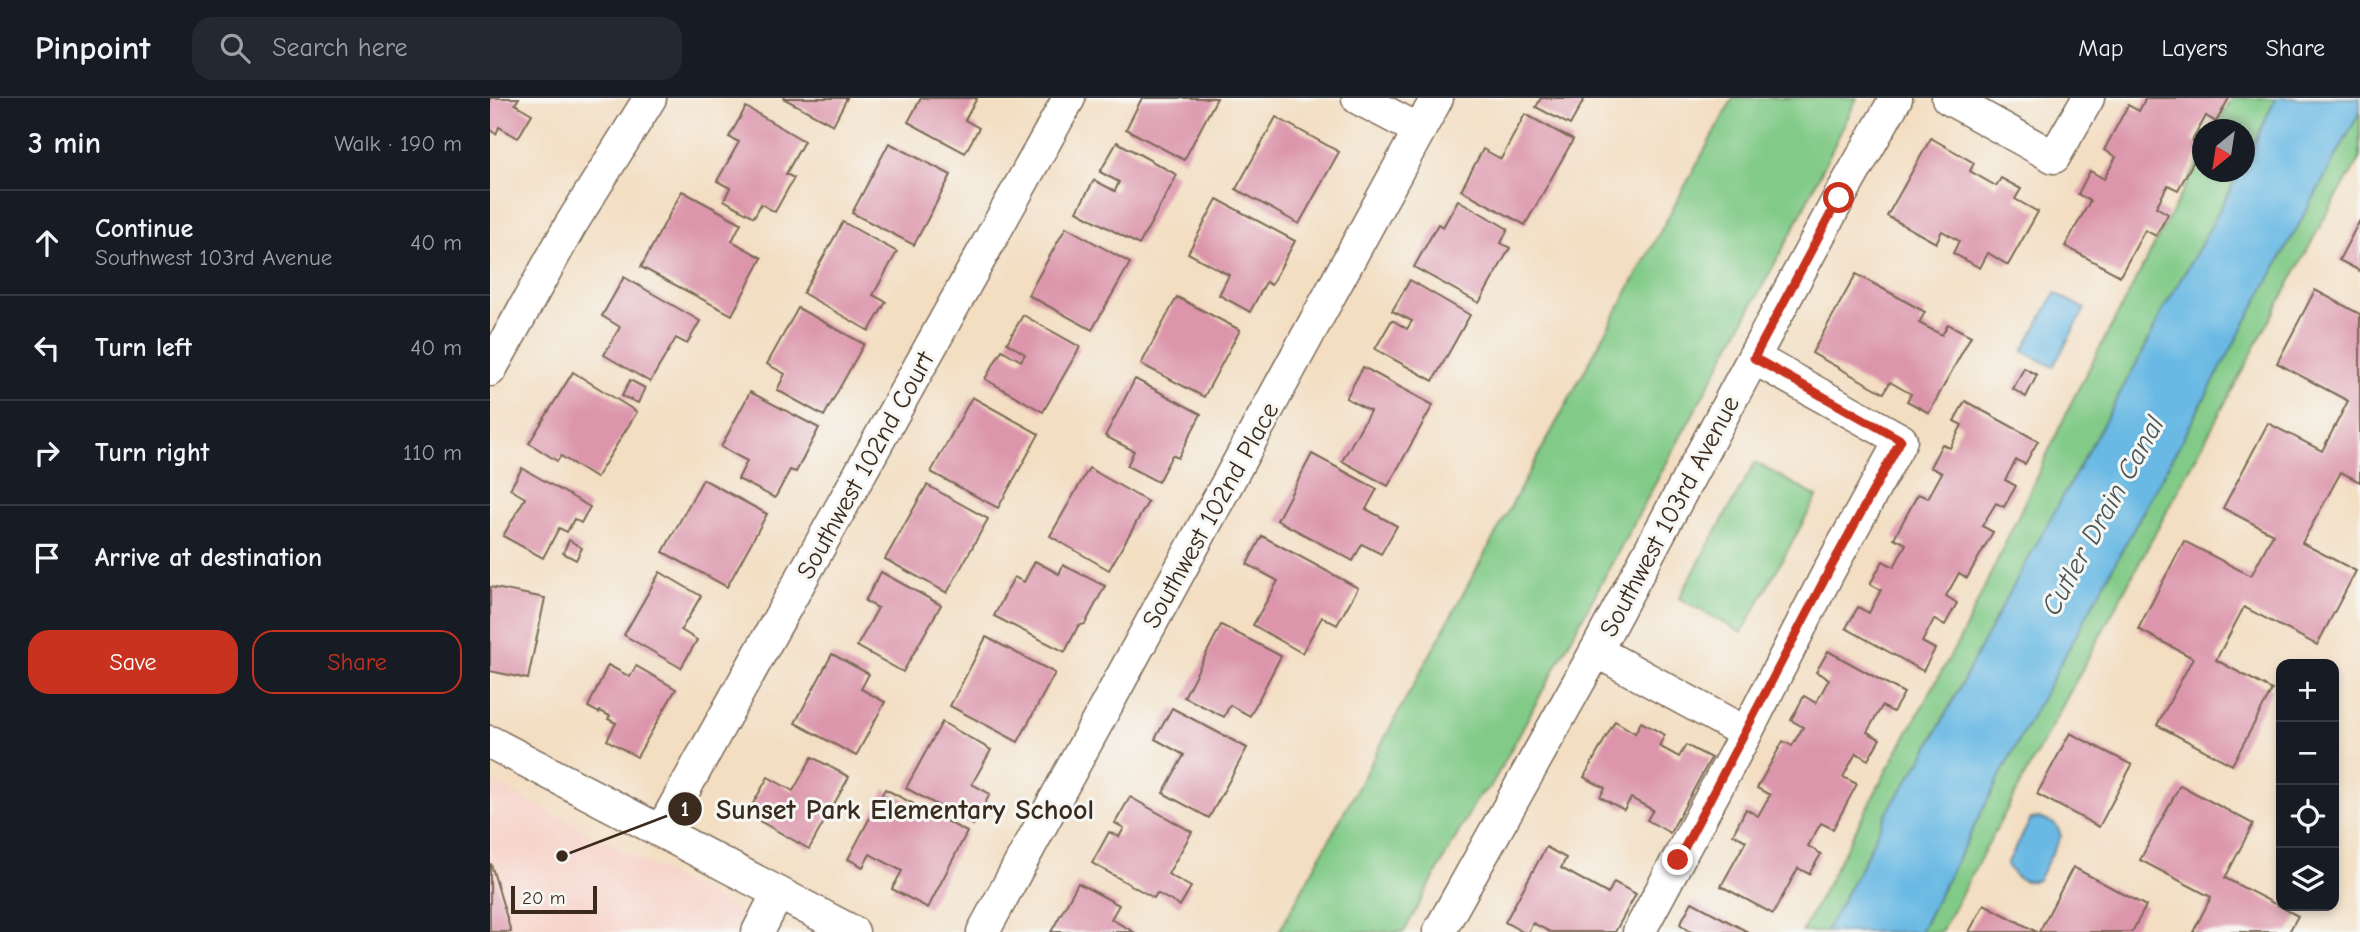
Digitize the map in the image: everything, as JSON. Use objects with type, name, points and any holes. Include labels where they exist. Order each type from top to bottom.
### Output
[{"type":"street","points":[[490,370],[570,226],[650,98]]},
{"type":"street","name":"Southwest 102nd Court","points":[[661,831],[1069,98]]},
{"type":"street","points":[[1358,98],[1419,130]]},
{"type":"street","name":"Southwest 102nd Place","points":[[983,932],[1437,98]]},
{"type":"street","name":"Southwest 103rd Avenue","points":[[1445,930],[1839,198],[1896,98]]},
{"type":"street","points":[[1948,98],[2054,157],[2088,98]]},
{"type":"street","points":[[1639,932],[1901,440],[1754,358]]},
{"type":"street","points":[[1596,651],[1746,733]]},
{"type":"street","points":[[490,742],[853,932]]},
{"type":"street","points":[[758,932],[778,893]]},
{"type":"shaded area","points":[[490,780],[778,932],[490,932]]},
{"type":"green space","points":[[1733,98],[1857,98],[1794,228],[1491,786],[1478,797],[1404,932],[1279,932]]},
{"type":"green space","points":[[2232,98],[2276,98],[2255,141],[2255,119],[2222,119]]},
{"type":"green space","points":[[2360,112],[2360,158],[2325,217],[1941,932],[1920,932],[2013,751]]},
{"type":"green space","points":[[2192,174],[2192,182],[2235,182],[2164,308],[2087,456],[1999,612],[1925,754],[1887,812],[1860,869],[1825,932],[1802,932],[1963,633],[2075,395]]},
{"type":"green space","points":[[1755,462],[1817,497],[1742,633],[1679,598]]},
{"type":"water","name":"Cutler Drain Canal","points":[[2276,98],[2360,98],[2360,112],[2013,751],[1920,932],[1825,932],[1860,869],[1887,812],[1925,754],[1999,612],[2235,182],[2255,182],[2255,141]]},
{"type":"water","points":[[2055,293],[2085,309],[2053,367],[2023,351]]},
{"type":"water","points":[[2039,818],[2053,823],[2061,836],[2038,880],[2023,880],[2013,873],[2007,864],[2031,819]]},
{"type":"building","points":[[490,98],[519,98],[515,104],[532,114],[518,138],[499,127],[496,134],[490,130]]},
{"type":"building","points":[[783,98],[847,98],[833,125]]},
{"type":"building","points":[[921,98],[977,98],[965,120],[979,128],[965,153],[908,122]]},
{"type":"building","points":[[1142,98],[1217,98],[1184,160],[1126,129]]},
{"type":"building","points":[[1541,98],[1585,98],[1570,125],[1536,107]]},
{"type":"building","points":[[2146,98],[2229,98],[2218,119],[2206,116],[2204,119],[2192,119],[2192,164],[2178,190],[2168,185],[2156,207],[2168,214],[2156,236],[2145,230],[2120,276],[2065,246],[2090,201],[2078,194],[2090,171],[2104,179],[2116,157],[2104,150],[2128,105],[2139,111]]},
{"type":"building","points":[[746,107],[804,141],[786,174],[794,178],[775,212],[761,204],[754,217],[724,200],[730,188],[717,181],[739,142],[729,137]]},
{"type":"building","points":[[1525,114],[1573,140],[1525,225],[1461,190],[1483,149],[1501,159]]},
{"type":"building","points":[[1276,117],[1339,152],[1299,224],[1236,189]]},
{"type":"building","points":[[1931,138],[1974,163],[1970,171],[1996,186],[2001,178],[2021,189],[2015,199],[2038,212],[2008,265],[1988,253],[1980,268],[1953,253],[1959,241],[1942,231],[1936,243],[1887,216]]},
{"type":"building","points":[[1117,142],[1177,175],[1139,245],[1077,211],[1094,180],[1115,191],[1119,182],[1100,172]]},
{"type":"building","points":[[889,143],[951,175],[914,245],[852,213]]},
{"type":"building","points":[[682,191],[741,223],[732,241],[762,258],[732,315],[641,267]]},
{"type":"building","points":[[1217,199],[1295,241],[1271,285],[1266,282],[1250,312],[1219,295],[1229,275],[1188,253]]},
{"type":"building","points":[[1458,200],[1508,229],[1501,243],[1510,248],[1479,303],[1414,267],[1438,224],[1443,227]]},
{"type":"building","points":[[2360,220],[2360,271],[2339,260]]},
{"type":"building","points":[[843,222],[897,252],[873,295],[886,302],[869,331],[803,293]]},
{"type":"building","points":[[1066,227],[1130,263],[1092,330],[1028,295]]},
{"type":"building","points":[[1856,274],[1925,312],[1919,323],[1942,335],[1948,324],[1971,336],[1929,413],[1907,401],[1911,394],[1890,382],[1884,393],[1812,353]]},
{"type":"building","points":[[624,277],[700,321],[687,344],[676,338],[650,382],[604,355],[620,327],[602,316]]},
{"type":"building","points":[[1410,280],[1470,315],[1433,381],[1375,349],[1392,320],[1407,329],[1412,321],[1392,311]]},
{"type":"building","points":[[2315,290],[2360,314],[2360,482],[2341,472],[2302,543],[2356,571],[2317,645],[2244,607],[2216,660],[2272,690],[2232,765],[2157,725],[2193,658],[2138,629],[2184,541],[2251,576],[2273,534],[2223,508],[2268,423],[2322,451],[2348,401],[2277,363]]},
{"type":"building","points":[[1177,297],[1240,330],[1204,397],[1141,364]]},
{"type":"building","points":[[798,308],[864,344],[824,416],[777,390],[785,374],[767,364]]},
{"type":"building","points":[[1023,315],[1080,347],[1043,412],[985,379],[1002,350],[1021,361],[1025,354],[1007,343]]},
{"type":"building","points":[[1363,367],[1433,405],[1388,486],[1342,461],[1370,411],[1346,398]]},
{"type":"building","points":[[2024,368],[2037,375],[2026,397],[2013,389]]},
{"type":"building","points":[[573,372],[637,412],[596,478],[561,456],[557,461],[529,443]]},
{"type":"building","points":[[1135,379],[1201,414],[1178,458],[1172,455],[1158,482],[1127,466],[1134,451],[1105,436]]},
{"type":"building","points":[[630,380],[645,388],[638,403],[622,396]]},
{"type":"building","points":[[750,392],[819,428],[796,472],[790,470],[775,498],[738,479],[747,461],[721,447]]},
{"type":"building","points":[[972,397],[1039,434],[998,508],[931,472]]},
{"type":"building","points":[[1965,401],[2038,441],[2025,464],[2016,460],[2005,480],[2016,486],[2004,507],[1996,503],[1982,526],[1993,532],[1967,578],[1959,573],[1946,596],[1957,603],[1945,625],[1934,619],[1922,642],[1935,649],[1923,671],[1846,628],[1858,607],[1869,613],[1881,590],[1870,584],[1883,561],[1894,567],[1906,544],[1894,538],[1918,494],[1928,498],[1942,473],[1930,467],[1942,444],[1950,448],[1962,425],[1954,421]]},
{"type":"building","points":[[1312,454],[1377,489],[1366,509],[1397,526],[1381,554],[1362,544],[1353,561],[1277,520]]},
{"type":"building","points":[[522,468],[590,507],[581,523],[574,519],[567,532],[559,528],[543,558],[503,536],[525,498],[510,489]]},
{"type":"building","points":[[1089,468],[1148,502],[1109,570],[1050,536]]},
{"type":"building","points":[[703,479],[767,514],[727,587],[663,552]]},
{"type":"building","points":[[927,485],[988,519],[947,593],[885,559]]},
{"type":"building","points":[[1262,536],[1358,588],[1337,625],[1322,617],[1302,653],[1253,625],[1278,581],[1247,564]]},
{"type":"building","points":[[569,540],[582,548],[576,560],[563,553]]},
{"type":"building","points":[[1035,561],[1059,574],[1063,565],[1105,586],[1085,624],[1078,626],[1065,652],[994,616],[1014,577],[1024,582]]},
{"type":"building","points":[[660,572],[701,596],[681,630],[697,640],[681,668],[624,635]]},
{"type":"building","points":[[881,572],[941,605],[903,672],[857,646],[878,608],[865,601]]},
{"type":"building","points":[[490,587],[545,598],[528,679],[490,671]]},
{"type":"building","points":[[1221,625],[1281,656],[1250,716],[1230,705],[1224,717],[1184,697]]},
{"type":"building","points":[[986,637],[1055,673],[1018,742],[950,706]]},
{"type":"building","points":[[1828,651],[1904,693],[1893,712],[1882,706],[1867,732],[1880,739],[1868,760],[1856,753],[1843,777],[1857,784],[1833,829],[1821,823],[1808,846],[1821,854],[1809,874],[1798,868],[1773,914],[1721,886],[1746,841],[1733,834],[1746,809],[1758,816],[1770,795],[1757,788],[1783,741],[1792,746],[1803,727],[1791,720],[1804,696],[1816,703],[1829,679],[1816,672]]},
{"type":"building","points":[[832,654],[869,674],[861,689],[885,702],[856,756],[795,723]]},
{"type":"building","points":[[608,665],[630,677],[636,666],[676,689],[637,757],[607,740],[616,723],[608,719],[610,716],[588,707]]},
{"type":"building","points":[[1172,708],[1247,748],[1209,818],[1163,793],[1184,755],[1155,739]]},
{"type":"building","points":[[1615,721],[1635,733],[1641,722],[1665,735],[1659,746],[1679,757],[1686,745],[1711,758],[1670,833],[1647,820],[1653,810],[1631,798],[1624,810],[1600,797],[1605,788],[1584,777]]},
{"type":"building","points":[[942,722],[991,750],[972,784],[990,794],[973,825],[906,788]]},
{"type":"building","points":[[2070,733],[2132,765],[2099,827],[2037,794]]},
{"type":"building","points":[[812,757],[849,777],[809,849],[747,814],[768,777],[793,791]]},
{"type":"building","points":[[2180,785],[2253,824],[2225,878],[2276,905],[2276,911],[2288,911],[2298,916],[2289,932],[2193,932],[2211,897],[2140,860]]},
{"type":"building","points":[[885,789],[967,832],[928,908],[892,889],[902,871],[870,854],[863,867],[848,859]]},
{"type":"building","points":[[1130,797],[1192,832],[1168,874],[1191,887],[1180,906],[1157,893],[1154,898],[1092,863],[1109,832],[1119,837],[1124,828],[1115,823]]},
{"type":"building","points":[[1546,847],[1566,858],[1561,868],[1608,894],[1614,882],[1636,894],[1615,932],[1550,932],[1533,923],[1528,932],[1523,932],[1505,922]]},
{"type":"building","points":[[491,864],[511,932],[490,932]]},
{"type":"building","points":[[2073,867],[2146,906],[2132,932],[2039,932]]},
{"type":"building","points":[[1078,883],[1119,905],[1111,919],[1134,932],[1051,932]]},
{"type":"building","points":[[1692,902],[1748,932],[1691,932],[1680,924]]},
{"type":"building","points":[[1984,904],[2037,932],[1969,932]]},
{"type":"place","name":"Sunset Park Elementary School","points":[[562,856]]},
{"type":"route","points":[[1678,860],[1830,569],[1901,440],[1754,358],[1839,198]]}]
